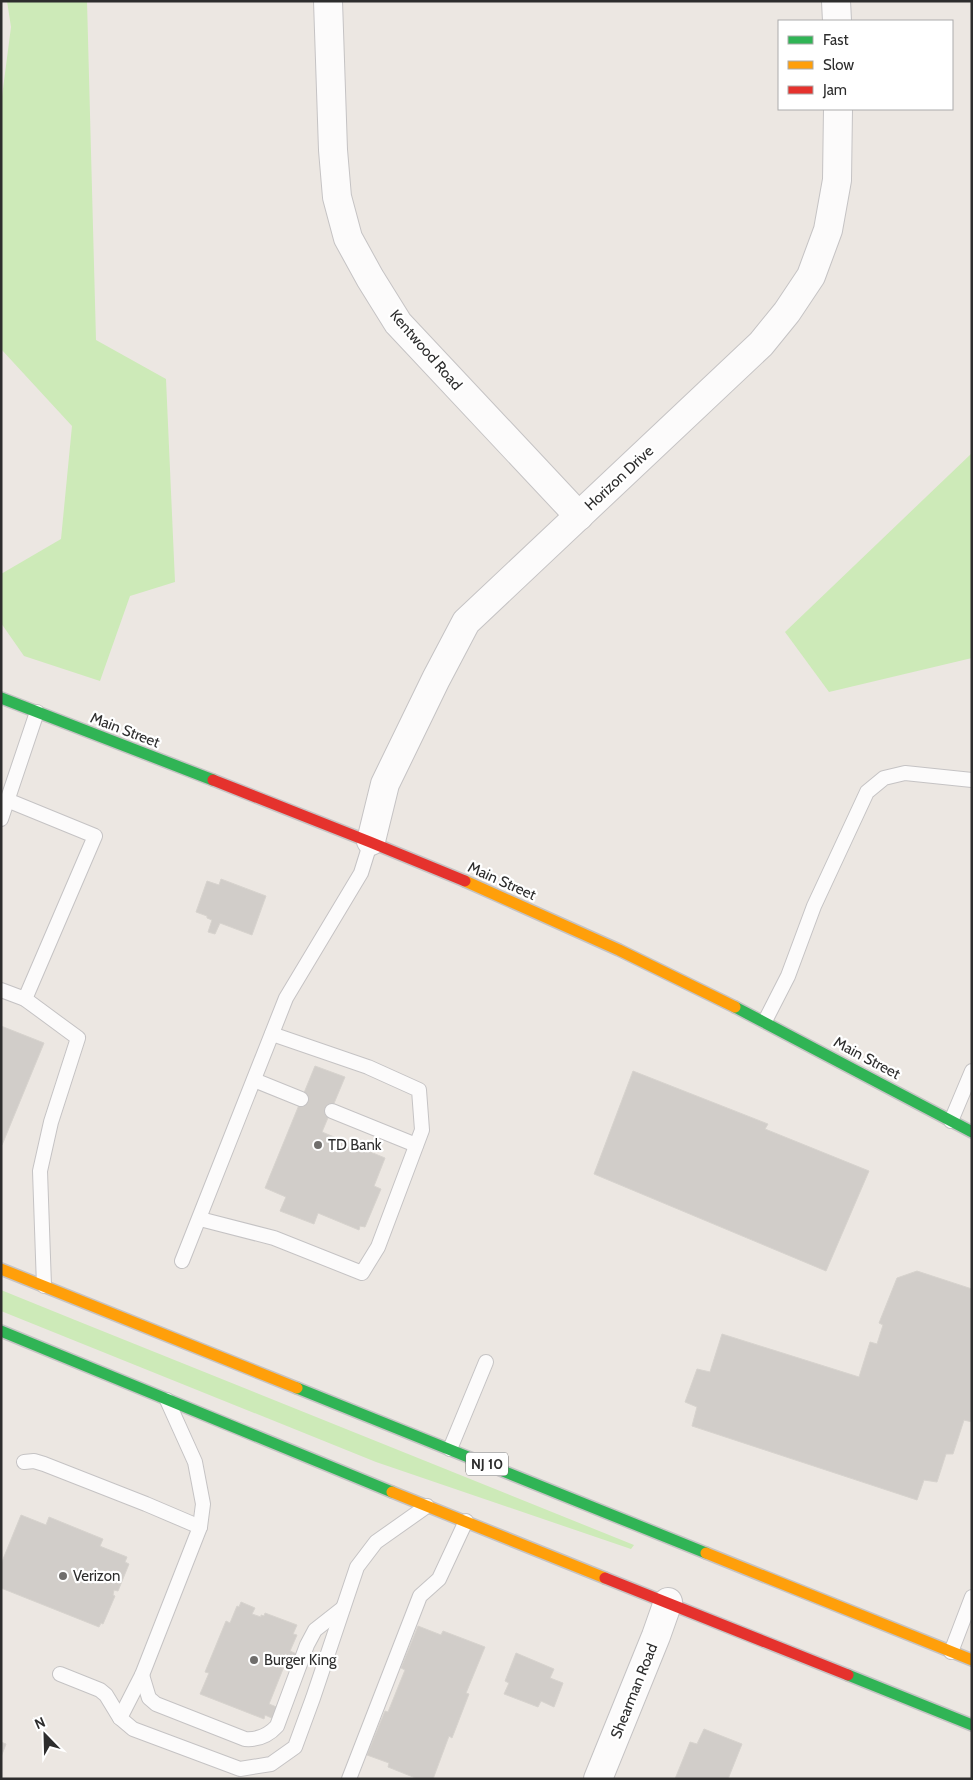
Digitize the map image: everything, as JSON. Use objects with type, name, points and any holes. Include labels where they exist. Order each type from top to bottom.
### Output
[{"type":"main road","name":"Main Street","points":[[1,698],[371,841],[552,919],[765,1022],[972,1132]]},
{"type":"main road","name":"NJ 10","points":[[1,1269],[972,1660]]},
{"type":"main road","points":[[1,1331],[427,1506],[972,1725]]},
{"type":"street","name":"Kentwood Road","points":[[328,1],[333,150],[337,197],[348,238],[398,323],[580,516]]},
{"type":"street","points":[[836,1],[837,20]]},
{"type":"street","name":"Horizon Drive","points":[[371,841],[385,784],[466,622],[761,344],[787,312],[811,276],[828,230],[837,180],[838,110]]},
{"type":"street","name":"Shearman Road","points":[[598,1779],[668,1602]]},
{"type":"lane","points":[[1,819],[37,712]]},
{"type":"lane","points":[[765,1022],[788,976],[814,906],[867,792],[884,778],[905,773],[972,780]]},
{"type":"lane","points":[[7,800],[95,836],[25,999]]},
{"type":"lane","points":[[182,1261],[286,998],[361,873],[371,841]]},
{"type":"lane","points":[[1,990],[25,999],[78,1038],[51,1122],[40,1171],[44,1286]]},
{"type":"lane","points":[[200,1219],[274,1238],[362,1273],[378,1247],[422,1130],[419,1090],[368,1067],[272,1034]]},
{"type":"lane","points":[[951,1121],[972,1072]]},
{"type":"lane","points":[[254,1080],[301,1099]]},
{"type":"lane","points":[[332,1111],[416,1145]]},
{"type":"lane","points":[[450,1449],[486,1362]]},
{"type":"lane","points":[[120,1718],[142,1675],[200,1528],[203,1504],[195,1462],[166,1398]]},
{"type":"lane","points":[[24,1462],[34,1461],[44,1464],[146,1504],[200,1528]]},
{"type":"lane","points":[[60,1674],[100,1690],[120,1718],[133,1729],[240,1769],[270,1764],[295,1747],[357,1567],[376,1542],[427,1506]]},
{"type":"lane","points":[[349,1779],[420,1596],[439,1579],[466,1521]]},
{"type":"lane","points":[[951,1652],[972,1597]]},
{"type":"lane","points":[[142,1675],[149,1698],[156,1704],[245,1739],[259,1738],[272,1732],[277,1726],[307,1645],[315,1630],[344,1608]]},
{"type":"green space","points":[[7,1],[87,1],[96,340],[166,379],[175,582],[130,596],[100,681],[24,656],[1,623],[1,574],[61,539],[72,426],[1,349],[1,104],[11,27]]},
{"type":"green space","points":[[972,453],[972,658],[829,692],[785,632]]},
{"type":"green space","points":[[1,1290],[634,1545],[631,1549],[376,1462],[1,1311]]},
{"type":"building","points":[[221,879],[266,896],[252,935],[220,923],[215,934],[208,932],[212,920],[196,912],[207,881],[219,885]]},
{"type":"building","points":[[1,1026],[44,1043],[2,1145],[1,1145]]},
{"type":"building","name":"TD Bank","points":[[315,1066],[345,1077],[322,1132],[385,1158],[374,1186],[381,1189],[365,1227],[360,1226],[359,1230],[318,1213],[314,1224],[280,1211],[286,1197],[265,1188]]},
{"type":"building","points":[[633,1071],[768,1124],[765,1129],[869,1171],[826,1271],[594,1174]]},
{"type":"building","points":[[917,1271],[972,1289],[972,1422],[964,1420],[953,1454],[946,1454],[937,1482],[924,1480],[917,1500],[692,1426],[697,1407],[685,1402],[697,1369],[710,1372],[722,1334],[859,1377],[870,1342],[877,1344],[883,1325],[879,1323],[897,1278]]},
{"type":"building","name":"Verizon","points":[[21,1515],[46,1525],[49,1517],[103,1539],[100,1546],[127,1557],[125,1562],[129,1564],[118,1591],[114,1590],[113,1595],[115,1596],[103,1624],[101,1623],[99,1627],[1,1588],[1,1564]]},
{"type":"building","name":"Burger King","points":[[241,1602],[255,1608],[252,1614],[261,1617],[265,1613],[297,1625],[293,1634],[297,1635],[290,1651],[299,1655],[294,1668],[285,1664],[269,1704],[279,1708],[274,1719],[265,1715],[264,1719],[200,1694],[209,1673],[205,1672],[226,1621],[230,1623],[237,1606],[239,1607]]},
{"type":"building","points":[[418,1626],[441,1635],[443,1631],[485,1647],[466,1693],[469,1694],[452,1738],[449,1736],[433,1779],[418,1779],[388,1767],[389,1763],[367,1755],[385,1711],[388,1712],[405,1670],[401,1668]]},
{"type":"building","points":[[516,1653],[554,1669],[550,1678],[563,1683],[554,1707],[541,1701],[538,1707],[504,1694],[509,1683],[505,1681]]},
{"type":"building","points":[[704,1729],[742,1744],[728,1779],[675,1779],[690,1742],[697,1744]]},
{"type":"building","points":[[1,1742],[6,1744],[1,1757]]},
{"type":"traffic: fast","points":[[1,698],[213,780]]},
{"type":"traffic: fast","points":[[735,1007],[972,1132]]},
{"type":"traffic: fast","points":[[1,1331],[392,1492]]},
{"type":"traffic: fast","points":[[297,1388],[706,1553]]},
{"type":"traffic: fast","points":[[848,1675],[972,1725]]},
{"type":"traffic: slow","points":[[465,881],[619,950],[735,1007]]},
{"type":"traffic: slow","points":[[1,1269],[297,1388]]},
{"type":"traffic: slow","points":[[392,1492],[605,1578]]},
{"type":"traffic: slow","points":[[706,1553],[972,1660]]},
{"type":"traffic: jam","points":[[213,780],[465,881]]},
{"type":"traffic: jam","points":[[605,1578],[848,1675]]},
{"type":"place","name":"TD Bank","points":[[318,1145]]},
{"type":"place","name":"Verizon","points":[[63,1576]]},
{"type":"place","name":"Burger King","points":[[254,1660]]}]
